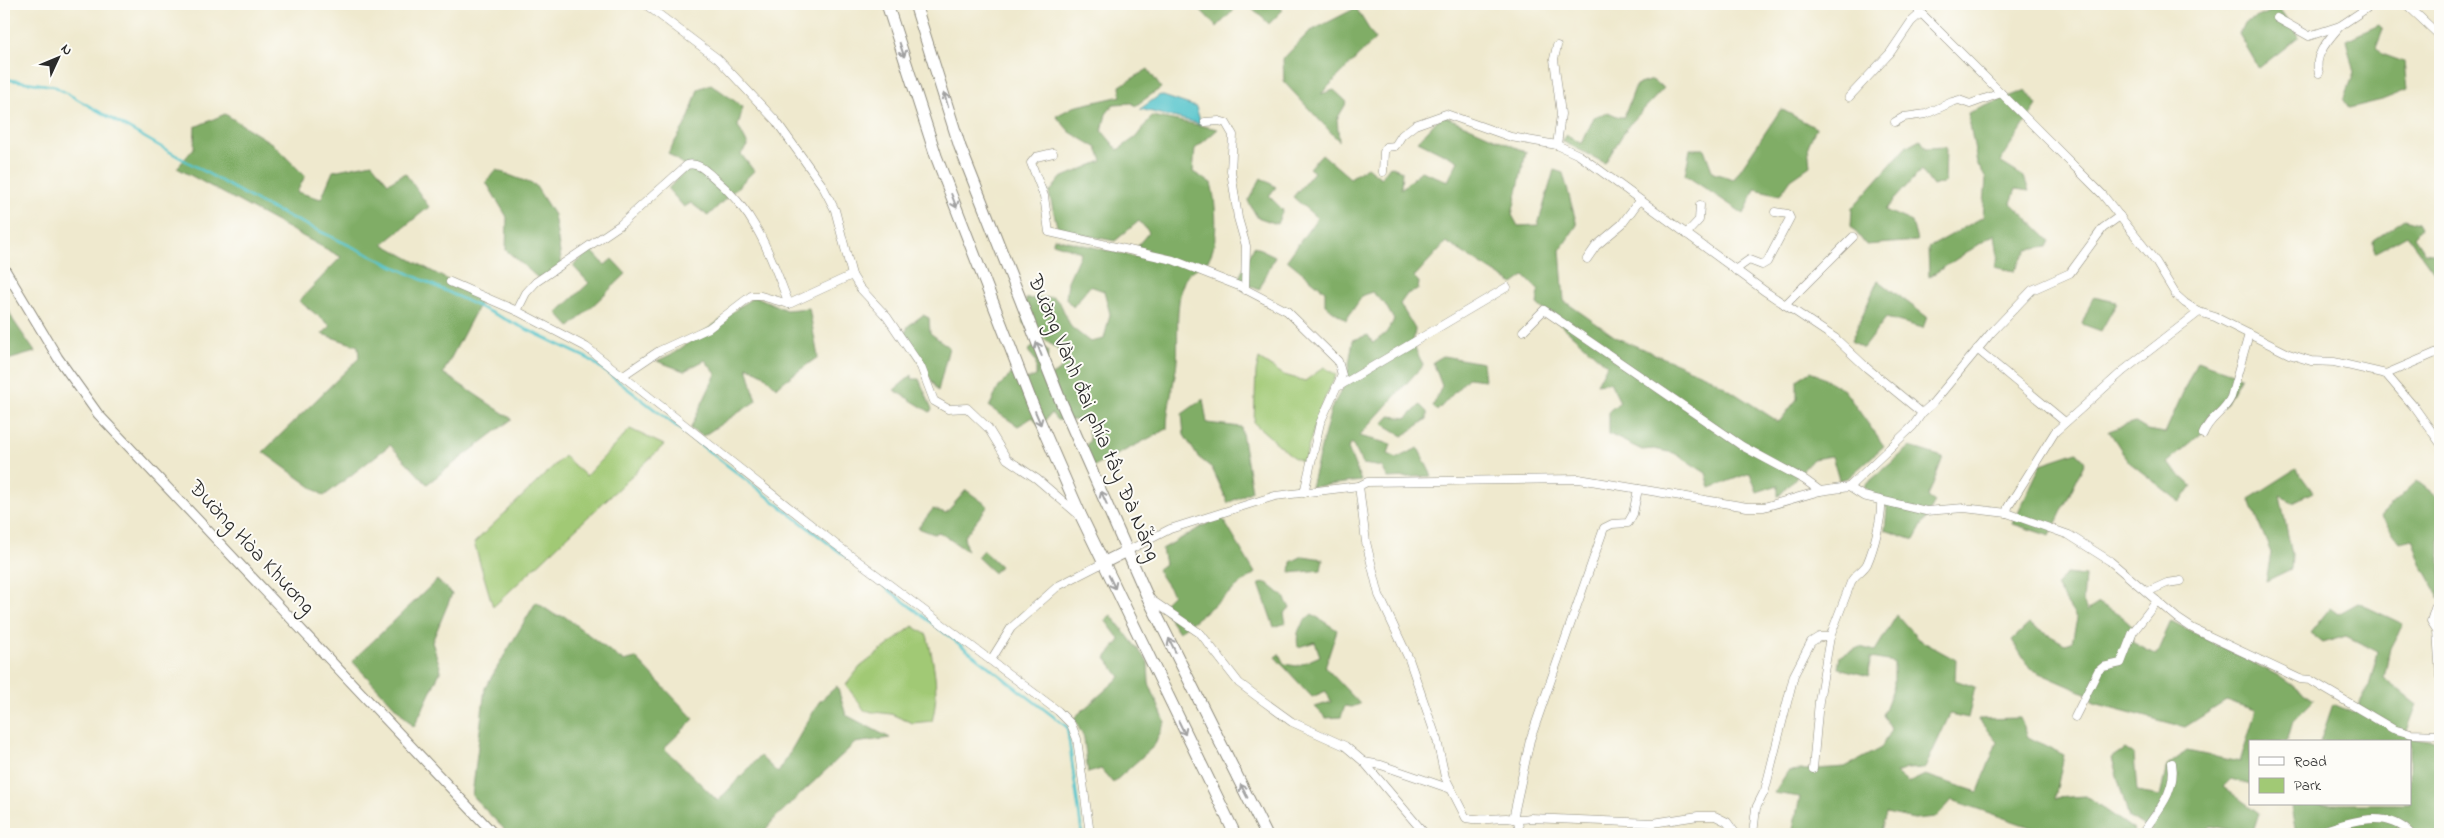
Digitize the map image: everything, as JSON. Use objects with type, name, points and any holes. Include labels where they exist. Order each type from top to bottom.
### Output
[{"type":"main road","name":"Đường Vành đai phía tây Đà Nẵng","points":[[887,4],[936,156],[1033,406],[1103,563],[1235,834]]},
{"type":"main road","name":"Đường Vành đai phía tây Đà Nẵng","points":[[915,4],[960,147],[1058,397],[1148,598],[1266,834]]},
{"type":"main road","points":[[1103,563],[1127,551]]},
{"type":"street","points":[[644,4],[718,59],[776,121],[822,185],[835,210],[852,275],[860,288],[887,317],[921,367],[934,401],[948,409],[967,408],[988,428],[1007,460],[1037,479],[1081,516]]},
{"type":"street","points":[[1912,4],[2102,194],[2156,262],[2176,295],[2199,312],[2215,317],[2289,354],[2311,361],[2334,362],[2386,374],[2415,408],[2440,443]]},
{"type":"street","points":[[2277,18],[2309,36],[2340,26],[2373,4]]},
{"type":"street","points":[[2406,4],[2440,36]]},
{"type":"street","points":[[1849,97],[1890,53],[1911,22],[1921,13]]},
{"type":"street","points":[[2319,73],[2317,68],[2322,48],[2340,26]]},
{"type":"street","points":[[1557,145],[1561,114],[1554,59],[1558,46]]},
{"type":"street","points":[[1895,122],[1904,116],[1926,114],[1959,100],[1970,104],[2001,93]]},
{"type":"street","points":[[1383,172],[1386,147],[1395,146],[1402,135],[1415,125],[1446,114],[1511,137],[1557,145],[1598,167],[1639,200],[1735,270],[1841,342],[1867,368],[1922,413]]},
{"type":"street","points":[[1205,122],[1219,121],[1226,123],[1233,135],[1231,171],[1238,218],[1246,246],[1245,290]]},
{"type":"street","points":[[1053,153],[1036,157],[1031,163],[1044,196],[1049,232],[1173,260],[1245,290],[1286,311],[1338,361],[1342,374],[1320,423],[1304,492]]},
{"type":"street","points":[[517,311],[526,293],[536,282],[562,262],[609,234],[687,165],[693,164],[700,166],[724,185],[751,217],[764,242],[790,304]]},
{"type":"street","points":[[1587,259],[1596,246],[1622,224],[1639,200]]},
{"type":"street","points":[[1686,234],[1698,220],[1700,205]]},
{"type":"street","points":[[1735,270],[1749,260],[1762,265],[1767,262],[1790,218],[1788,214],[1775,212]]},
{"type":"street","points":[[1127,551],[1170,530],[1275,496],[1358,486],[1367,482],[1579,479],[1747,507],[1764,507],[1820,490],[1849,487],[1913,426],[1977,350],[2032,290],[2070,273],[2103,228],[2120,216]]},
{"type":"street","points":[[1786,305],[1853,237]]},
{"type":"street","name":"Đường Hòa Khương","points":[[4,268],[58,358],[98,414],[494,834]]},
{"type":"street","points":[[622,376],[659,351],[709,328],[751,296],[761,296],[790,304],[852,275]]},
{"type":"street","points":[[450,282],[517,311],[586,347],[834,543],[1058,711],[1071,724],[1077,739],[1090,834]]},
{"type":"street","points":[[1336,388],[1508,287]]},
{"type":"street","points":[[1523,331],[1544,310],[1742,446],[1820,490]]},
{"type":"street","points":[[2007,513],[2008,507],[2055,432],[2123,371],[2199,312]]},
{"type":"street","points":[[2203,434],[2209,421],[2226,405],[2231,397],[2249,334]]},
{"type":"street","points":[[1977,350],[2065,422]]},
{"type":"street","points":[[2386,374],[2440,350]]},
{"type":"street","points":[[1358,486],[1366,542],[1379,595],[1409,659],[1437,740],[1445,777],[1466,818],[1478,821],[1530,818],[1653,823],[1698,816],[1715,816],[1727,822],[1736,834]]},
{"type":"street","points":[[1849,487],[1863,496],[1926,511],[1964,508],[2007,513],[2069,535],[2110,561],[2192,628],[2300,679],[2310,680],[2393,729],[2411,734],[2440,736]]},
{"type":"street","points":[[1520,834],[1516,820],[1530,740],[1604,528],[1612,524],[1628,522],[1633,514],[1638,489]]},
{"type":"street","points":[[1813,770],[1819,701],[1830,637],[1854,575],[1866,565],[1882,514],[1882,501]]},
{"type":"street","points":[[991,660],[1011,628],[1058,586],[1103,563]]},
{"type":"street","points":[[2147,592],[2168,583],[2181,581]]},
{"type":"street","points":[[2440,593],[2432,621],[2438,630],[2440,676]]},
{"type":"street","points":[[1148,598],[1201,634],[1239,683],[1292,722],[1345,746],[1364,762],[1425,834]]},
{"type":"street","points":[[2075,717],[2098,671],[2121,663],[2132,632],[2157,600]]},
{"type":"street","points":[[1753,834],[1756,808],[1765,790],[1794,675],[1812,642],[1819,637],[1830,637]]},
{"type":"street","points":[[1364,762],[1400,770],[1451,789]]},
{"type":"street","points":[[2142,834],[2172,788],[2174,776],[2172,763]]},
{"type":"street","points":[[2313,834],[2375,818],[2394,822],[2411,834]]},
{"type":"green space","points":[[1195,4],[1240,4],[1217,27]]},
{"type":"green space","points":[[1248,4],[1276,4],[1283,10],[1269,24]]},
{"type":"green space","points":[[1356,8],[1375,39],[1321,94],[1334,90],[1347,102],[1337,119],[1339,141],[1284,82],[1283,59],[1309,32]]},
{"type":"green space","points":[[2279,8],[2299,37],[2259,68],[2239,34],[2244,23]]},
{"type":"green space","points":[[2379,25],[2383,29],[2376,47],[2382,54],[2404,62],[2407,90],[2382,100],[2349,108],[2344,100],[2354,73],[2346,40]]},
{"type":"green space","points":[[1148,69],[1161,88],[1135,106],[1132,103],[1114,104],[1106,114],[1102,131],[1118,150],[1136,137],[1152,116],[1218,129],[1195,149],[1193,172],[1211,183],[1216,223],[1214,245],[1207,261],[1186,277],[1182,286],[1178,307],[1177,361],[1168,411],[1167,429],[1093,467],[1083,450],[1090,440],[1085,420],[1057,420],[1051,413],[1040,427],[1033,417],[1018,426],[989,407],[1000,385],[1011,374],[1026,380],[1036,376],[1036,361],[1028,351],[1037,343],[1049,351],[1043,372],[1048,377],[1060,370],[1067,357],[1023,323],[1026,299],[1054,297],[1061,305],[1071,327],[1090,342],[1104,339],[1110,314],[1104,291],[1090,286],[1073,307],[1066,299],[1068,281],[1081,252],[1053,243],[1054,238],[1136,257],[1138,245],[1149,232],[1139,221],[1115,241],[1058,230],[1049,193],[1061,178],[1102,161],[1097,148],[1070,132],[1056,116],[1073,107],[1121,96],[1120,86]]},
{"type":"green space","points":[[1652,80],[1664,88],[1628,126],[1605,163],[1562,141],[1567,135],[1582,144],[1594,117],[1608,112],[1624,117],[1636,85]]},
{"type":"green space","points":[[711,84],[743,107],[738,126],[748,145],[741,154],[754,171],[708,216],[691,203],[684,207],[668,189],[687,168],[668,153],[688,120],[698,89]]},
{"type":"green space","points":[[2026,90],[2037,105],[2000,162],[2024,177],[2029,191],[2016,189],[2011,203],[2050,241],[2047,247],[2027,250],[2014,271],[1994,267],[1998,258],[1995,234],[1929,277],[1928,248],[1983,217],[1986,179],[1977,163],[1968,113]]},
{"type":"green space","points":[[1781,109],[1816,128],[1808,146],[1810,166],[1791,179],[1780,195],[1755,189],[1744,214],[1685,175],[1690,149],[1704,149],[1713,173],[1734,179]]},
{"type":"green space","points":[[225,114],[273,144],[305,176],[297,192],[321,199],[333,171],[372,163],[388,183],[405,173],[429,207],[383,244],[482,299],[443,373],[512,419],[427,484],[390,445],[324,496],[263,452],[359,358],[358,346],[322,334],[331,326],[299,301],[341,257],[177,168],[194,148],[195,127]]},
{"type":"green space","points":[[1442,115],[1526,152],[1512,215],[1518,226],[1538,225],[1554,170],[1563,173],[1577,225],[1560,250],[1564,301],[1617,338],[1711,378],[1779,422],[1797,399],[1797,380],[1811,371],[1844,390],[1884,446],[1848,478],[1839,480],[1832,456],[1813,459],[1778,497],[1778,485],[1757,492],[1750,473],[1710,488],[1706,473],[1674,453],[1654,449],[1642,450],[1609,434],[1609,411],[1620,402],[1610,382],[1597,384],[1607,365],[1537,304],[1539,291],[1524,276],[1513,284],[1446,242],[1414,277],[1419,282],[1418,290],[1407,294],[1400,304],[1415,329],[1413,344],[1423,365],[1359,436],[1391,444],[1388,454],[1397,458],[1418,448],[1432,476],[1388,478],[1382,467],[1363,464],[1352,443],[1348,448],[1361,481],[1311,487],[1331,409],[1346,382],[1353,340],[1368,335],[1373,343],[1386,333],[1394,320],[1385,304],[1372,292],[1363,295],[1346,320],[1325,305],[1325,291],[1287,260],[1317,218],[1293,197],[1314,172],[1309,168],[1322,154],[1350,178],[1367,167],[1381,178],[1390,166],[1402,171],[1401,189],[1421,171],[1448,181],[1458,161],[1418,141]]},
{"type":"green space","points":[[1920,139],[1926,148],[1946,147],[1945,182],[1933,186],[1921,170],[1885,210],[1912,222],[1917,241],[1866,245],[1851,226],[1852,208],[1907,146]]},
{"type":"green space","points":[[496,170],[535,185],[554,215],[563,272],[538,278],[506,250],[507,217],[486,182]]},
{"type":"green space","points":[[1261,178],[1276,187],[1269,196],[1283,210],[1277,224],[1257,217],[1248,201]]},
{"type":"green space","points":[[2405,219],[2418,223],[2421,228],[2414,237],[2424,252],[2440,254],[2440,293],[2437,290],[2439,279],[2407,235],[2375,253],[2374,240]]},
{"type":"green space","points":[[1254,246],[1275,256],[1259,290],[1238,280]]},
{"type":"green space","points":[[591,250],[605,265],[612,259],[626,274],[570,327],[557,313],[589,283],[573,266]]},
{"type":"green space","points":[[1878,280],[1927,317],[1923,328],[1886,318],[1863,348],[1851,341]]},
{"type":"green space","points":[[755,296],[786,310],[809,308],[818,357],[776,387],[763,374],[747,366],[756,401],[703,436],[690,429],[716,374],[705,360],[684,371],[657,361],[674,353]]},
{"type":"green space","points":[[2093,297],[2117,302],[2101,331],[2082,324]]},
{"type":"green space","points":[[4,300],[13,320],[35,352],[4,361]]},
{"type":"green space","points":[[923,315],[929,318],[930,333],[949,347],[938,391],[904,337],[908,326]]},
{"type":"green space","points":[[1443,356],[1483,363],[1485,380],[1468,378],[1437,411],[1433,406],[1442,386],[1433,362]]},
{"type":"green space","points":[[1259,359],[1284,375],[1305,381],[1324,367],[1336,375],[1319,411],[1304,462],[1294,458],[1254,423],[1256,372]]},
{"type":"green space","points":[[2197,361],[2241,376],[2225,406],[2207,419],[2203,432],[2167,463],[2192,486],[2180,502],[2129,462],[2109,431],[2134,422],[2147,430],[2165,433]]},
{"type":"green space","points":[[912,375],[912,379],[919,379],[932,409],[930,412],[894,390]]},
{"type":"green space","points":[[1203,399],[1207,423],[1241,427],[1252,491],[1228,503],[1212,468],[1198,457],[1184,435],[1182,414]]},
{"type":"green space","points":[[1420,405],[1427,412],[1427,419],[1403,436],[1383,424],[1390,416],[1407,418]]},
{"type":"green space","points":[[630,429],[664,445],[493,607],[474,543],[564,456],[586,476]]},
{"type":"green space","points":[[1910,447],[1943,457],[1928,497],[1935,502],[1914,540],[1885,530],[1887,508],[1864,486]]},
{"type":"green space","points":[[2077,452],[2085,462],[2050,536],[2013,524],[2041,464]]},
{"type":"green space","points":[[2296,469],[2313,492],[2293,502],[2280,496],[2292,555],[2291,569],[2266,581],[2271,553],[2249,499]]},
{"type":"green space","points":[[2417,481],[2440,499],[2440,598],[2421,563],[2412,539],[2400,542],[2380,516]]},
{"type":"green space","points":[[966,490],[988,506],[964,537],[967,551],[939,532],[934,534],[918,528],[933,509],[946,513]]},
{"type":"green space","points":[[1221,516],[1255,573],[1179,632],[1161,606],[1173,594],[1157,570],[1165,564],[1162,549]]},
{"type":"green space","points":[[983,550],[1000,566],[994,573],[977,557]]},
{"type":"green space","points":[[1303,556],[1323,559],[1321,570],[1290,573],[1291,562]]},
{"type":"green space","points":[[2066,574],[2085,576],[2083,602],[2087,611],[2099,603],[2122,617],[2135,629],[2132,642],[2156,655],[2171,621],[2277,675],[2314,700],[2293,721],[2288,740],[2249,740],[2249,785],[2231,779],[2223,787],[2259,813],[2252,834],[2210,826],[2203,834],[2156,834],[2129,818],[2112,758],[2125,749],[2134,755],[2137,792],[2160,796],[2167,766],[2187,751],[2240,762],[2256,710],[2226,701],[2185,727],[2094,703],[2087,694],[2030,669],[2012,640],[2029,624],[2065,644],[2072,642],[2077,619],[2056,587]]},
{"type":"green space","points":[[437,580],[452,594],[432,642],[441,670],[414,727],[352,661]]},
{"type":"green space","points":[[1267,583],[1284,597],[1290,608],[1284,613],[1286,623],[1274,627],[1259,584]]},
{"type":"green space","points":[[536,602],[555,615],[564,616],[623,661],[636,658],[694,719],[664,748],[718,801],[760,756],[778,773],[819,702],[837,686],[846,715],[890,738],[855,743],[775,818],[762,834],[509,834],[472,796],[485,688]]},
{"type":"green space","points":[[2358,603],[2403,624],[2390,648],[2384,678],[2417,704],[2405,736],[2440,742],[2440,834],[2296,834],[2292,806],[2412,806],[2412,740],[2321,740],[2333,704],[2354,713],[2369,686],[2378,652],[2346,636],[2323,643],[2310,633],[2330,608],[2338,614]]},
{"type":"green space","points":[[1312,614],[1337,630],[1325,667],[1360,704],[1352,707],[1345,706],[1341,717],[1326,718],[1315,707],[1331,702],[1326,691],[1312,697],[1275,657],[1279,654],[1284,664],[1297,666],[1320,656],[1315,642],[1298,647],[1297,642],[1300,628]]},
{"type":"green space","points":[[1111,615],[1148,662],[1149,683],[1165,722],[1154,746],[1113,783],[1101,769],[1088,773],[1084,738],[1074,718],[1120,677],[1106,658],[1120,640],[1105,620]]},
{"type":"green space","points":[[1897,615],[1918,639],[1956,660],[1955,680],[1975,687],[1968,718],[1950,714],[1925,768],[1906,769],[1896,773],[1908,783],[1925,775],[1978,792],[1997,742],[1978,719],[2020,718],[2028,737],[2064,755],[2055,798],[2086,796],[2134,830],[2132,834],[2050,834],[1952,800],[1937,817],[1914,819],[1886,813],[1880,834],[1792,834],[1800,797],[1774,793],[1788,771],[1845,767],[1881,748],[1891,729],[1883,715],[1894,686],[1894,662],[1870,658],[1869,676],[1838,668],[1840,656],[1860,647],[1875,651]]},
{"type":"green space","points":[[913,626],[927,635],[932,656],[936,699],[932,721],[912,723],[891,714],[865,711],[846,685],[860,667]]},
{"type":"water","points":[[1160,95],[1196,107],[1201,124],[1140,109]]},
{"type":"waterway","points":[[4,79],[54,86],[258,202],[589,359],[1067,727],[1082,834]]}]
